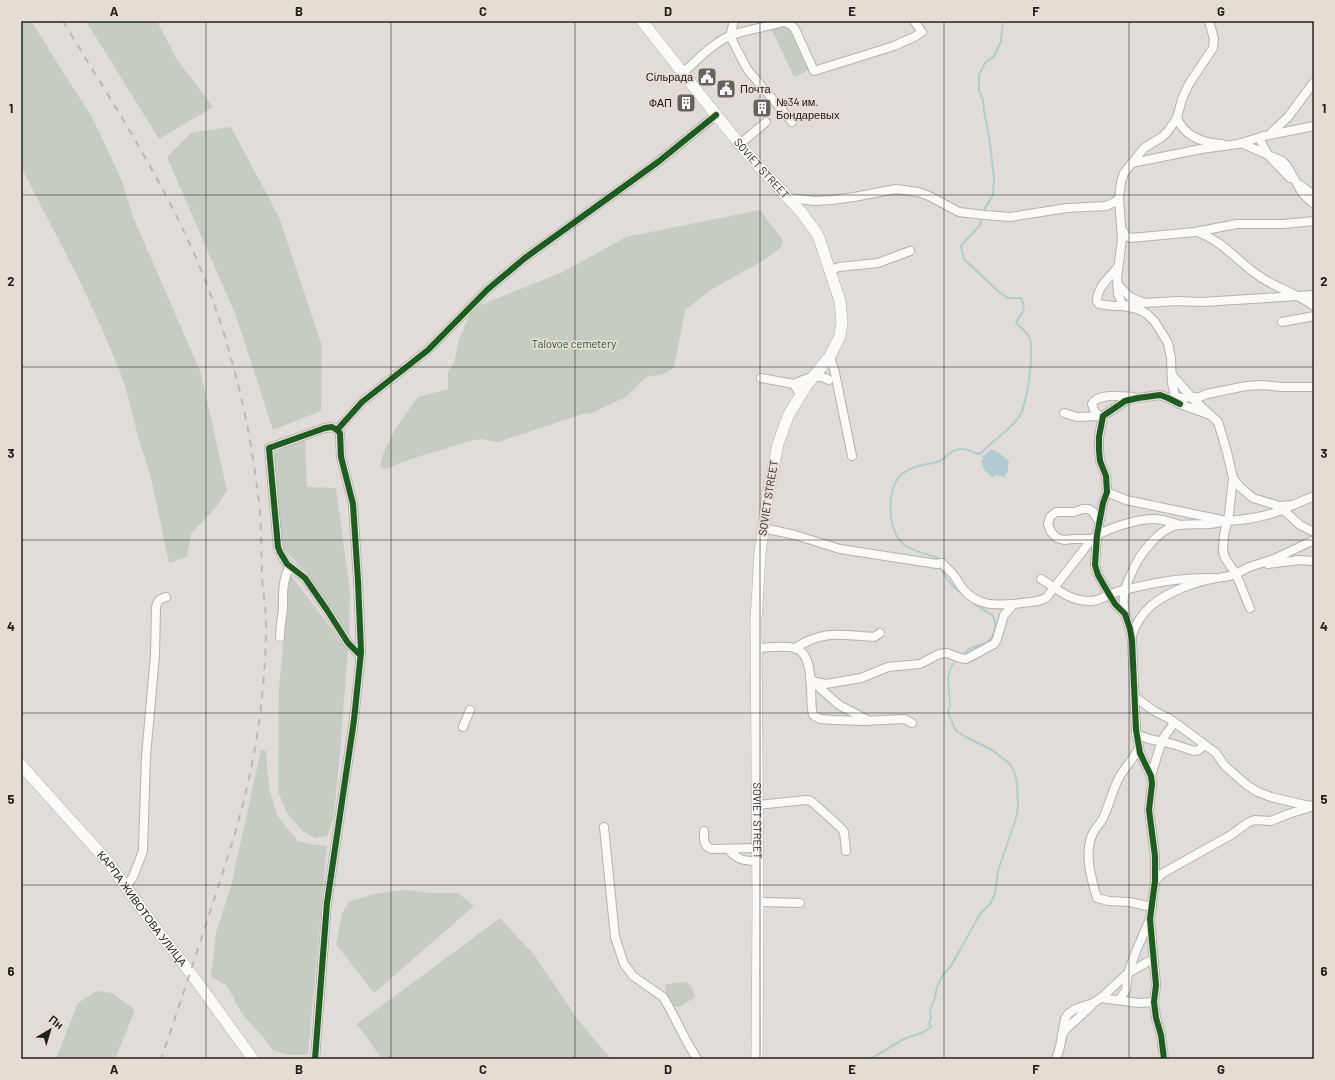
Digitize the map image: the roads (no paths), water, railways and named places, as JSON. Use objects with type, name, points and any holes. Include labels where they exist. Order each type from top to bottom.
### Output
[{"type":"main road","name":"SOVIET STREET","points":[[642,21],[716,115],[802,213],[818,235],[840,300],[842,322],[840,336],[830,356],[800,395],[788,416],[778,444],[763,528],[758,572],[756,621],[758,1046],[756,1059]]},
{"type":"main road","name":"КАРПА ЖИВОТОВА УЛИЦА","points":[[21,765],[108,862],[156,930],[190,972],[253,1059]]},
{"type":"street","points":[[734,21],[730,36],[748,69],[792,122]]},
{"type":"street","points":[[683,73],[707,51],[730,36],[754,28],[785,21],[795,28],[814,71],[894,46],[914,37],[922,32],[914,21]]},
{"type":"street","points":[[1123,306],[1118,294],[1117,278],[1121,255],[1122,230],[1119,198],[1120,182],[1124,173],[1144,148],[1168,132],[1177,118],[1182,99],[1189,84],[1213,48],[1214,39],[1209,21]]},
{"type":"street","points":[[1269,135],[1288,117],[1314,82]]},
{"type":"street","points":[[337,430],[362,402],[428,350],[488,289],[525,258],[658,162],[716,115]]},
{"type":"street","points":[[1177,118],[1180,125],[1189,134],[1201,140],[1214,143],[1239,144],[1269,156]]},
{"type":"street","points":[[740,144],[766,122]]},
{"type":"street","points":[[1132,163],[1201,149],[1239,144],[1269,135],[1314,126]]},
{"type":"street","points":[[1259,138],[1269,156],[1296,183],[1314,195]]},
{"type":"street","points":[[1296,183],[1303,194],[1314,204]]},
{"type":"street","points":[[788,198],[832,200],[896,189],[918,192],[929,196],[959,212],[1010,217],[1067,208],[1106,206],[1115,202],[1119,198]]},
{"type":"street","points":[[1106,206],[1120,214]]},
{"type":"street","points":[[1122,230],[1126,236],[1131,238],[1195,232],[1237,224],[1283,224],[1314,221]]},
{"type":"street","points":[[1195,232],[1206,235],[1216,241],[1262,278],[1298,296],[1314,306]]},
{"type":"street","points":[[830,270],[878,263],[910,251]]},
{"type":"street","points":[[1118,267],[1100,290],[1097,296],[1097,301],[1099,304],[1104,305],[1123,306],[1138,309],[1147,314],[1155,322],[1168,343],[1172,375],[1168,397]]},
{"type":"street","points":[[1118,286],[1130,297],[1144,303]]},
{"type":"street","points":[[1123,306],[1178,301],[1202,302],[1314,295]]},
{"type":"street","points":[[1282,322],[1314,316]]},
{"type":"street","points":[[830,356],[835,372],[852,456]]},
{"type":"street","points":[[761,378],[794,384],[817,372],[835,372]]},
{"type":"street","points":[[817,372],[820,376],[829,380]]},
{"type":"street","points":[[1168,397],[1167,387],[1172,375]]},
{"type":"street","points":[[1172,375],[1192,398],[1218,422],[1228,452],[1232,478],[1222,551],[1236,574],[1250,608]]},
{"type":"street","points":[[794,384],[800,395]]},
{"type":"street","points":[[1125,614],[1115,604],[1098,575],[1095,565],[1094,537],[1107,492],[1106,476],[1100,462],[1100,416],[1094,410],[1092,404],[1094,400],[1100,397],[1122,396],[1138,398],[1192,398],[1200,397],[1213,392],[1246,386],[1263,385],[1281,387],[1314,387]]},
{"type":"street","points":[[1168,397],[1180,404],[1210,415]]},
{"type":"street","points":[[1064,413],[1077,417],[1100,416],[1125,402],[1138,398]]},
{"type":"street","points":[[315,1059],[327,903],[354,720],[360,655],[358,581],[353,504],[341,457],[340,433],[332,427],[325,428],[268,448],[278,546],[283,558],[290,566],[305,578],[328,610],[348,643],[360,655]]},
{"type":"street","points":[[1232,478],[1253,498],[1282,508],[1300,525],[1314,532]]},
{"type":"street","points":[[1107,492],[1126,500],[1160,506],[1226,522]]},
{"type":"street","points":[[1119,1000],[1126,990],[1128,973],[1150,918],[1156,856],[1149,810],[1152,784],[1151,776],[1139,748],[1136,734],[1131,636],[1123,606],[1124,591],[1134,566],[1141,555],[1163,532],[1173,526],[1211,524],[1252,518],[1279,512],[1282,508],[1314,496]]},
{"type":"street","points":[[1099,521],[1093,512],[1089,509],[1083,509],[1074,512],[1056,512],[1050,517],[1048,524],[1051,532],[1057,538],[1064,540],[1094,537],[1126,524],[1151,519],[1162,520],[1180,525]]},
{"type":"street","points":[[763,528],[795,534],[840,549],[939,563],[955,577],[963,590],[976,600],[982,603],[1014,604],[1038,601],[1046,598],[1094,537]]},
{"type":"street","points":[[1041,579],[1073,598],[1090,601],[1153,583],[1197,578],[1227,578],[1248,567],[1314,540]]},
{"type":"street","points":[[1263,562],[1270,564],[1299,560],[1314,561]]},
{"type":"street","points":[[280,637],[283,610],[282,591],[284,580],[290,566]]},
{"type":"street","points":[[1131,636],[1140,616],[1156,601],[1178,590],[1213,578]]},
{"type":"street","points":[[126,887],[133,877],[143,852],[146,756],[155,655],[156,608],[157,602],[166,597]]},
{"type":"street","points":[[810,679],[826,684],[861,678],[888,667],[920,664],[939,654],[947,653],[966,659],[972,657],[994,644],[997,639],[1004,615],[1014,604]]},
{"type":"street","points":[[795,648],[812,639],[827,634],[874,637],[880,633]]},
{"type":"street","points":[[756,648],[795,648],[803,652],[808,661],[813,715],[820,719],[905,719],[912,723]]},
{"type":"street","points":[[810,679],[839,705],[868,720]]},
{"type":"street","points":[[1135,697],[1216,753],[1225,766],[1248,786],[1271,797],[1314,806]]},
{"type":"street","points":[[463,727],[470,710]]},
{"type":"street","points":[[1151,776],[1162,741],[1174,723]]},
{"type":"street","points":[[1136,734],[1194,751],[1199,750],[1204,745]]},
{"type":"street","points":[[1139,748],[1134,759],[1120,776],[1113,790],[1104,817],[1101,823],[1094,830],[1089,842],[1089,862],[1096,898],[1109,901],[1129,902],[1152,907]]},
{"type":"street","points":[[757,805],[806,800],[811,801],[840,826],[844,832],[846,851]]},
{"type":"street","points":[[1154,881],[1163,873],[1231,835],[1249,822],[1255,820],[1271,821],[1314,806]]},
{"type":"street","points":[[604,827],[615,937],[624,964],[633,976],[663,997],[697,1059]]},
{"type":"street","points":[[704,831],[704,842],[707,847],[711,849],[757,848]]},
{"type":"street","points":[[728,849],[740,860],[757,862]]},
{"type":"street","points":[[758,902],[800,903]]},
{"type":"street","points":[[1150,918],[1156,986],[1154,1002],[1164,1059]]},
{"type":"street","points":[[1056,1059],[1062,1035],[1066,1029],[1128,973],[1153,959]]},
{"type":"street","points":[[1101,998],[1139,1003],[1154,1002]]},
{"type":"water","points":[[991,449],[998,452],[1009,461],[1008,472],[1005,475],[1006,477],[995,475],[993,478],[984,469],[981,461],[984,458],[982,457]]},
{"type":"waterway","points":[[984,212],[993,195],[994,177],[983,100],[979,91],[979,75],[985,63],[994,56],[1001,41],[1003,21]]},
{"type":"waterway","points":[[939,562],[938,558],[906,546],[895,532],[890,511],[893,490],[897,481],[906,471],[915,467],[940,461],[953,451],[963,449],[978,454],[981,453],[1011,427],[1019,417],[1025,402],[1029,379],[1031,355],[1030,339],[1026,332],[1016,323],[1024,309],[1021,298],[1008,298],[999,292],[964,259],[961,246],[980,225],[983,216]]},
{"type":"waterway","points":[[941,566],[950,583],[965,596]]},
{"type":"waterway","points":[[963,655],[969,649],[988,642],[993,635],[995,628],[995,621],[992,615],[973,603]]},
{"type":"waterway","points":[[869,1059],[902,1040],[928,1030],[931,1027],[929,1023],[931,1019],[930,1010],[934,1001],[937,987],[943,975],[951,966],[980,914],[990,904],[995,894],[998,871],[1016,818],[1018,807],[1017,782],[1014,771],[1009,763],[992,750],[956,731],[948,712],[950,705],[948,680],[950,669],[957,658]]},
{"type":"railway","points":[[63,21],[164,191],[193,251],[205,280],[226,340],[242,401],[254,464],[261,526],[262,578],[266,616],[266,640],[262,693],[255,747],[248,783],[233,839],[161,1059]]},
{"type":"place","name":"Сільрада","points":[[707,77]]},
{"type":"place","name":"Почта","points":[[726,89]]},
{"type":"place","name":"ФАП","points":[[686,103]]},
{"type":"place","name":"№34 им. Бондаревых","points":[[762,108]]},
{"type":"park label","name":"Talovoe cemetery","points":[[574,344]]}]
